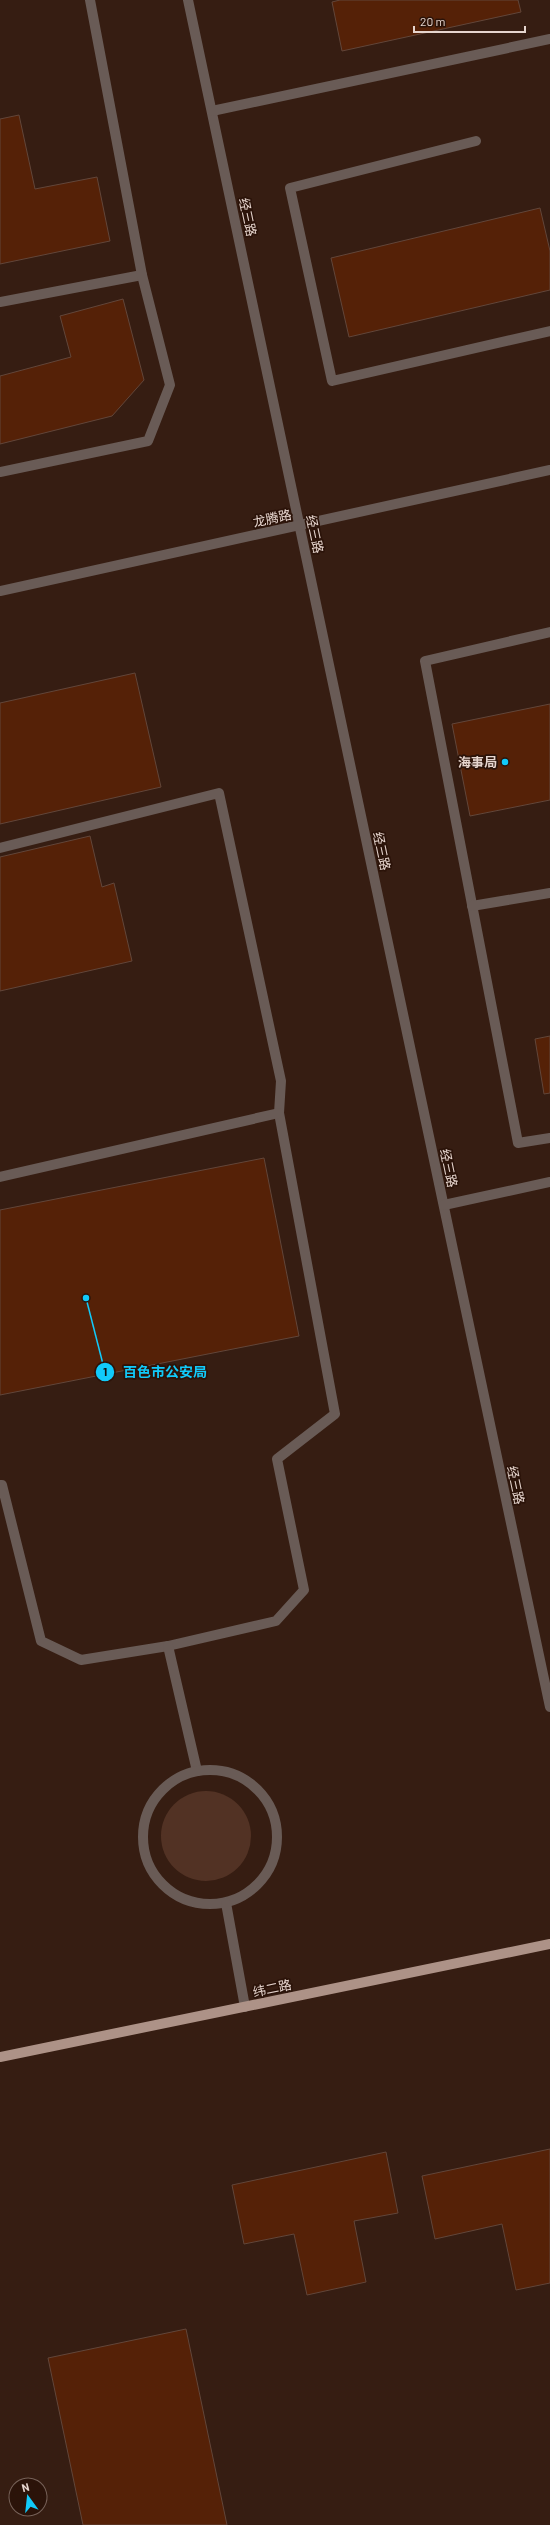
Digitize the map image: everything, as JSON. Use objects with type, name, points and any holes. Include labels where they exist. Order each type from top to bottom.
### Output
[{"type":"main road","name":"纬二路","points":[[0,2057],[550,1944]]},
{"type":"street","points":[[0,472],[148,441],[170,385],[142,275],[90,0]]},
{"type":"street","name":"经三路","points":[[188,0],[550,1707]]},
{"type":"street","points":[[212,111],[550,39]]},
{"type":"street","points":[[476,141],[290,188],[332,382],[550,331]]},
{"type":"street","points":[[0,302],[142,275]]},
{"type":"street","name":"龙腾路","points":[[0,591],[550,470]]},
{"type":"street","points":[[550,632],[426,661],[518,1143],[550,1138]]},
{"type":"street","points":[[0,848],[219,793],[281,1082],[279,1113],[335,1414],[277,1459],[304,1590],[276,1621],[168,1646],[81,1660],[41,1641],[2,1485],[0,1486]]},
{"type":"street","points":[[472,906],[550,893]]},
{"type":"street","points":[[0,1177],[279,1113]]},
{"type":"street","points":[[444,1204],[550,1182]]},
{"type":"street","points":[[168,1646],[197,1771]]},
{"type":"street","points":[[208,1769],[228,1771],[246,1779],[262,1791],[272,1808],[278,1827],[278,1847],[272,1866],[260,1883],[244,1895],[226,1903],[205,1904],[186,1900],[168,1890],[154,1876],[146,1859],[142,1842],[144,1824],[149,1808],[159,1793],[172,1781],[197,1771],[208,1769]]},
{"type":"street","points":[[226,1903],[244,2007]]},
{"type":"shaded area","points":[[206,1791],[223,1795],[238,1804],[247,1819],[251,1836],[247,1853],[238,1868],[223,1877],[206,1881],[189,1877],[174,1868],[165,1853],[161,1836],[165,1819],[174,1804],[189,1795]]},
{"type":"building","points":[[340,0],[518,0],[521,12],[342,51],[332,2]]},
{"type":"building","points":[[19,115],[35,189],[97,177],[110,241],[0,264],[0,119]]},
{"type":"building","points":[[540,208],[550,251],[550,290],[349,337],[331,258]]},
{"type":"building","points":[[123,299],[144,380],[112,416],[0,444],[0,376],[71,357],[60,316]]},
{"type":"building","points":[[135,673],[161,787],[0,824],[0,703]]},
{"type":"building","name":"海事局","points":[[550,704],[550,800],[470,816],[452,724]]},
{"type":"building","points":[[90,836],[102,887],[114,883],[132,961],[0,991],[0,857]]},
{"type":"building","points":[[550,1036],[550,1093],[544,1094],[535,1039]]},
{"type":"building","points":[[264,1158],[299,1336],[0,1395],[0,1210]]},
{"type":"building","points":[[550,2149],[550,2283],[516,2290],[502,2224],[435,2239],[422,2176]]},
{"type":"building","points":[[386,2152],[398,2213],[354,2221],[366,2282],[307,2295],[294,2234],[244,2244],[232,2185]]},
{"type":"building","points":[[186,2329],[227,2525],[83,2525],[48,2358]]},
{"type":"place","name":"海事局","points":[[505,762]]},
{"type":"place","name":"百色市公安局","points":[[86,1298]]}]
